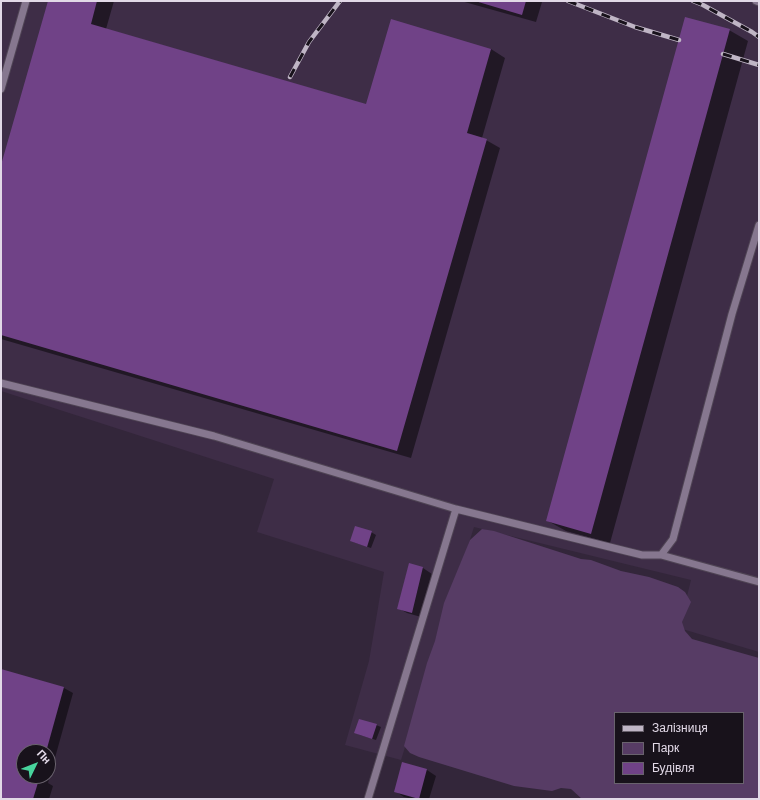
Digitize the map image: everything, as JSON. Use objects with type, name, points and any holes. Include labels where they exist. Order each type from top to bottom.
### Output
[{"type":"lane","points":[[1,89],[26,1]]},
{"type":"lane","points":[[661,555],[673,539],[732,314],[757,239],[759,225]]},
{"type":"lane","points":[[1,383],[214,436],[456,509],[642,555],[661,555],[759,582]]},
{"type":"lane","points":[[368,799],[456,509]]},
{"type":"shaded area","points":[[1,1],[759,1],[759,652],[679,628],[691,580],[474,527],[401,760],[345,745],[369,661],[384,572],[257,532],[274,479],[1,391]]},
{"type":"green space","points":[[482,529],[494,531],[581,559],[591,560],[621,571],[649,577],[678,587],[685,592],[691,602],[682,622],[685,631],[692,639],[759,658],[759,799],[582,799],[571,789],[561,788],[552,791],[514,786],[410,753],[404,746],[427,663],[435,641],[444,603],[470,540]]},
{"type":"building","points":[[48,1],[97,1],[91,24],[366,104],[391,19],[491,49],[467,133],[487,139],[397,451],[1,335],[1,165]]},
{"type":"building","points":[[475,1],[526,1],[522,15]]},
{"type":"building","points":[[685,17],[730,29],[591,534],[546,521]]},
{"type":"building","points":[[355,526],[372,531],[367,547],[350,541]]},
{"type":"building","points":[[409,563],[423,567],[412,613],[397,609]]},
{"type":"building","points":[[1,669],[64,687],[48,744],[16,744],[16,784],[38,784],[33,799],[1,799]]},
{"type":"building","points":[[359,719],[377,724],[372,739],[354,733]]},
{"type":"building","points":[[402,762],[427,769],[419,799],[394,792]]},
{"type":"railway","points":[[290,77],[309,42],[340,1]]},
{"type":"railway","points":[[568,1],[635,27],[679,40]]},
{"type":"railway","points":[[693,1],[703,5],[759,37]]},
{"type":"railway","points":[[723,54],[759,65]]}]
